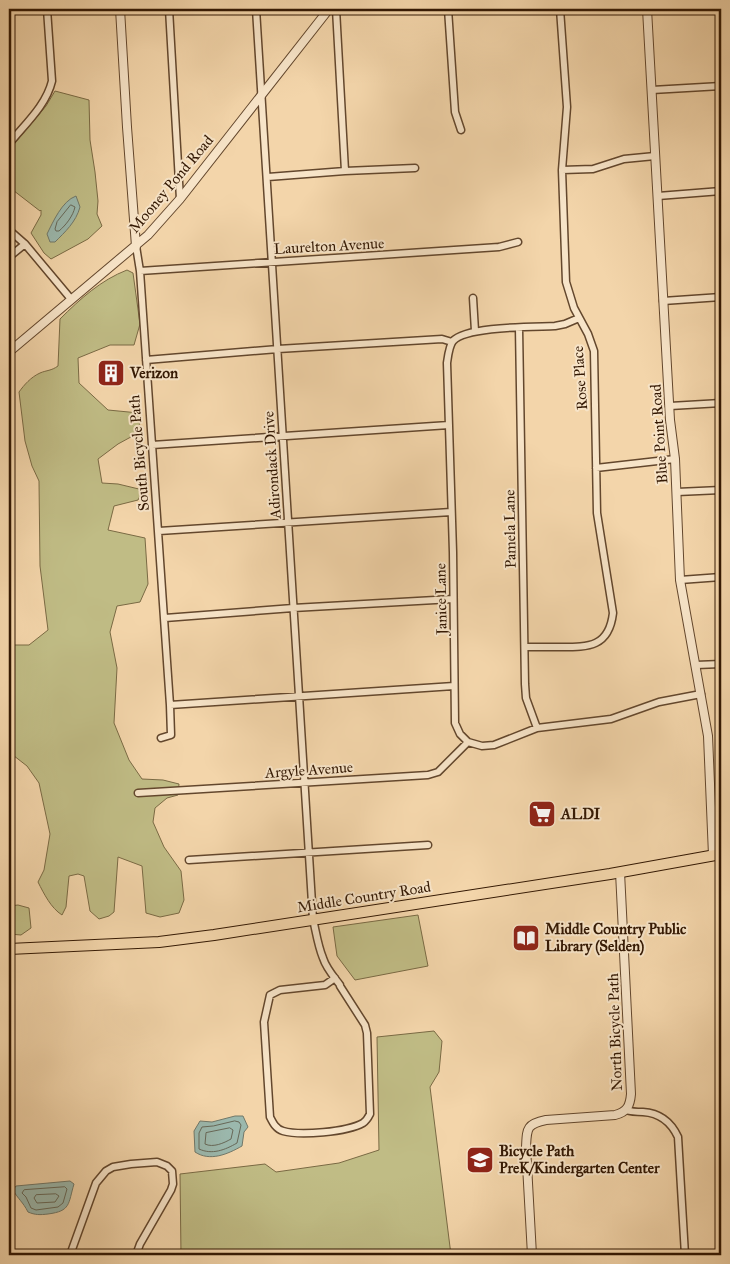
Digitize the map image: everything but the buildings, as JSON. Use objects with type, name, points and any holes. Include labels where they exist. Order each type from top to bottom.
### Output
[{"type":"main road","name":"Middle Country Road","points":[[9,949],[159,942],[214,935],[620,872],[717,855]]},
{"type":"street","points":[[10,140],[43,102],[50,90],[52,81],[47,9]]},
{"type":"street","name":"South Bicycle Path","points":[[120,9],[126,127],[136,246],[140,271],[170,705],[171,735],[161,738]]},
{"type":"street","points":[[169,9],[180,199]]},
{"type":"street","name":"Adirondack Drive","points":[[256,9],[268,176],[313,919],[323,959],[365,1025],[367,1032],[370,1114],[365,1122],[356,1126],[302,1133],[281,1131],[274,1125],[270,1117],[264,1022],[270,995],[280,990],[325,985],[335,978]]},
{"type":"street","name":"Mooney Pond Road","points":[[9,352],[70,299],[136,246],[180,199],[329,9]]},
{"type":"street","points":[[336,9],[345,171]]},
{"type":"street","points":[[448,9],[455,112],[461,130]]},
{"type":"street","name":"Rose Place","points":[[525,647],[586,647],[598,642],[610,628],[613,613],[597,513],[594,351],[588,334],[578,318],[566,282],[562,170],[567,107],[560,9]]},
{"type":"street","name":"Blue Point Road","points":[[647,9],[670,420],[677,492],[680,580],[708,736],[717,855]]},
{"type":"street","points":[[652,90],[721,86]]},
{"type":"street","points":[[562,170],[593,169],[624,159],[655,156]]},
{"type":"street","points":[[268,176],[415,168]]},
{"type":"street","points":[[658,196],[721,191]]},
{"type":"street","points":[[9,230],[25,244],[70,299]]},
{"type":"street","name":"Laurelton Avenue","points":[[140,271],[365,258],[499,247],[518,242]]},
{"type":"street","points":[[9,257],[25,244]]},
{"type":"street","points":[[663,301],[721,297]]},
{"type":"street","points":[[473,298],[475,331]]},
{"type":"street","points":[[146,360],[278,349],[442,339],[452,342],[462,334],[475,331],[565,324],[578,318]]},
{"type":"street","name":"Pamela Lane","points":[[519,328],[525,684],[526,698],[537,728]]},
{"type":"street","name":"Janice Lane","points":[[452,342],[448,352],[447,363],[455,723],[460,734],[468,742]]},
{"type":"street","points":[[670,406],[721,403]]},
{"type":"street","points":[[152,445],[449,425]]},
{"type":"street","points":[[596,468],[675,459]]},
{"type":"street","points":[[677,492],[721,490]]},
{"type":"street","points":[[159,531],[451,512]]},
{"type":"street","points":[[680,580],[721,577]]},
{"type":"street","points":[[164,618],[293,608],[453,600]]},
{"type":"street","points":[[696,665],[721,664]]},
{"type":"street","points":[[170,705],[454,686]]},
{"type":"street","points":[[468,742],[482,746],[494,745],[537,728],[611,719],[659,702],[701,694]]},
{"type":"street","name":"Argyle Avenue","points":[[138,794],[428,775],[438,772],[468,742]]},
{"type":"street","points":[[189,860],[309,854],[428,845]]},
{"type":"street","name":"North Bicycle Path","points":[[532,1255],[526,1147],[527,1132],[530,1125],[546,1120],[615,1115],[626,1110],[630,1104],[632,1094],[620,872]]},
{"type":"street","points":[[626,1110],[654,1114],[661,1117],[669,1122],[678,1137],[685,1255]]},
{"type":"street","points":[[70,1255],[96,1183],[104,1173],[113,1168],[157,1162],[167,1166],[172,1171],[173,1184],[140,1244],[136,1255]]},
{"type":"shaded area","points":[[55,91],[89,100],[90,140],[98,201],[97,214],[102,226],[88,239],[51,259],[44,253],[31,233],[41,215],[41,210],[9,187],[9,150],[46,106]]},
{"type":"shaded area","points":[[127,270],[133,273],[140,324],[134,345],[110,345],[78,358],[79,383],[108,410],[139,413],[140,432],[118,444],[98,459],[102,483],[118,484],[143,490],[138,500],[114,506],[108,530],[145,538],[148,584],[140,602],[117,606],[110,632],[117,668],[114,723],[129,760],[142,779],[163,780],[179,784],[178,795],[167,798],[155,808],[153,822],[164,847],[181,871],[184,900],[179,913],[160,917],[146,913],[142,866],[118,857],[114,912],[109,916],[99,919],[90,911],[84,876],[78,874],[69,876],[66,907],[62,915],[51,905],[38,882],[44,870],[50,834],[39,783],[27,766],[9,752],[9,645],[29,645],[48,630],[40,566],[39,481],[32,466],[25,441],[19,392],[25,384],[40,373],[58,366],[60,319],[91,291],[108,279]]},
{"type":"shaded area","points":[[18,905],[29,908],[31,928],[21,935],[9,934],[9,906]]},
{"type":"shaded area","points":[[418,915],[428,966],[355,980],[337,956],[333,927]]},
{"type":"shaded area","points":[[434,1031],[442,1041],[439,1072],[430,1087],[451,1255],[181,1255],[180,1174],[265,1164],[276,1172],[339,1163],[379,1150],[377,1037]]},
{"type":"water","points":[[76,196],[80,207],[76,217],[55,242],[50,242],[47,234],[55,218],[66,202]]},
{"type":"water","points":[[235,1116],[243,1116],[248,1127],[244,1132],[242,1146],[231,1152],[213,1157],[195,1152],[194,1131],[200,1121],[212,1122]]},
{"type":"water","points":[[70,1181],[74,1184],[69,1201],[65,1208],[55,1213],[33,1214],[28,1212],[13,1190],[16,1186]]},
{"type":"place","name":"Verizon","points":[[111,373]]},
{"type":"place","name":"ALDI","points":[[542,814]]},
{"type":"place","name":"Middle Country Public Library (Selden)","points":[[526,938]]},
{"type":"place","name":"Bicycle Path PreK/Kindergarten Center","points":[[480,1160]]}]
